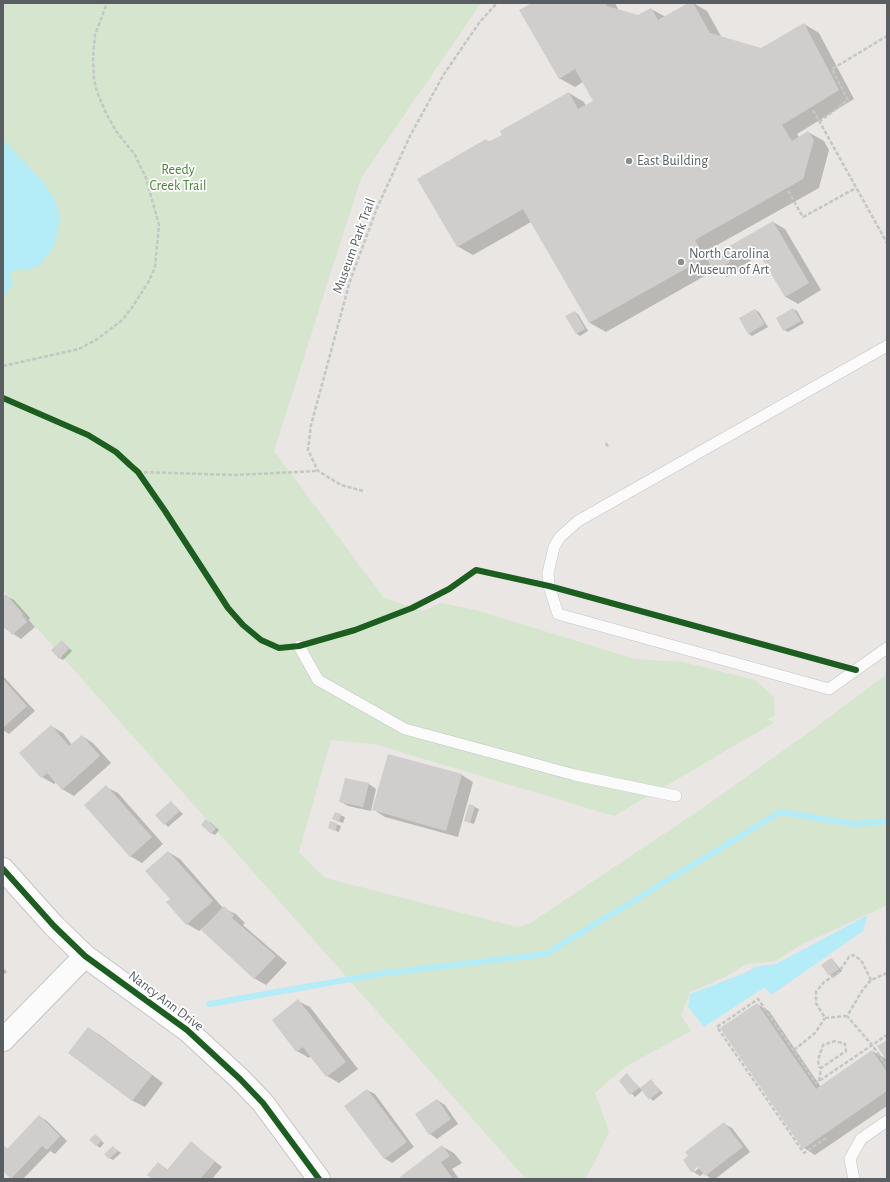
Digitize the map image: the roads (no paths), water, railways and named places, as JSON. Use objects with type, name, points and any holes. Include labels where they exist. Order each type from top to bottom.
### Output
[{"type":"street","name":"Nancy Ann Drive","points":[[3,869],[54,926],[85,956],[187,1030],[215,1056],[262,1103],[310,1175]]},
{"type":"street","points":[[3,1040],[85,956]]},
{"type":"lane","points":[[887,346],[578,521],[560,537],[554,547],[548,572],[549,586],[558,614],[829,689],[887,648]]},
{"type":"lane","points":[[299,646],[318,680],[405,730],[575,775],[676,796]]},
{"type":"lane","points":[[854,1179],[850,1159],[857,1145],[861,1139],[887,1121]]},
{"type":"water","points":[[3,139],[42,181],[53,196],[60,216],[57,236],[52,250],[40,264],[30,270],[19,269],[11,273],[10,276],[13,285],[3,297]]},
{"type":"water","points":[[868,915],[863,931],[771,995],[765,987],[704,1027],[688,1007],[690,994],[747,972],[754,967],[776,964]]},
{"type":"waterway","points":[[209,1004],[379,974],[546,954],[780,812],[855,824],[887,821]]},
{"type":"place","name":"East Building","points":[[629,161]]},
{"type":"place","name":"North Carolina Museum of Art","points":[[681,262]]},
{"type":"park label","name":"Reedy Creek Trail","points":[[178,178]]}]
